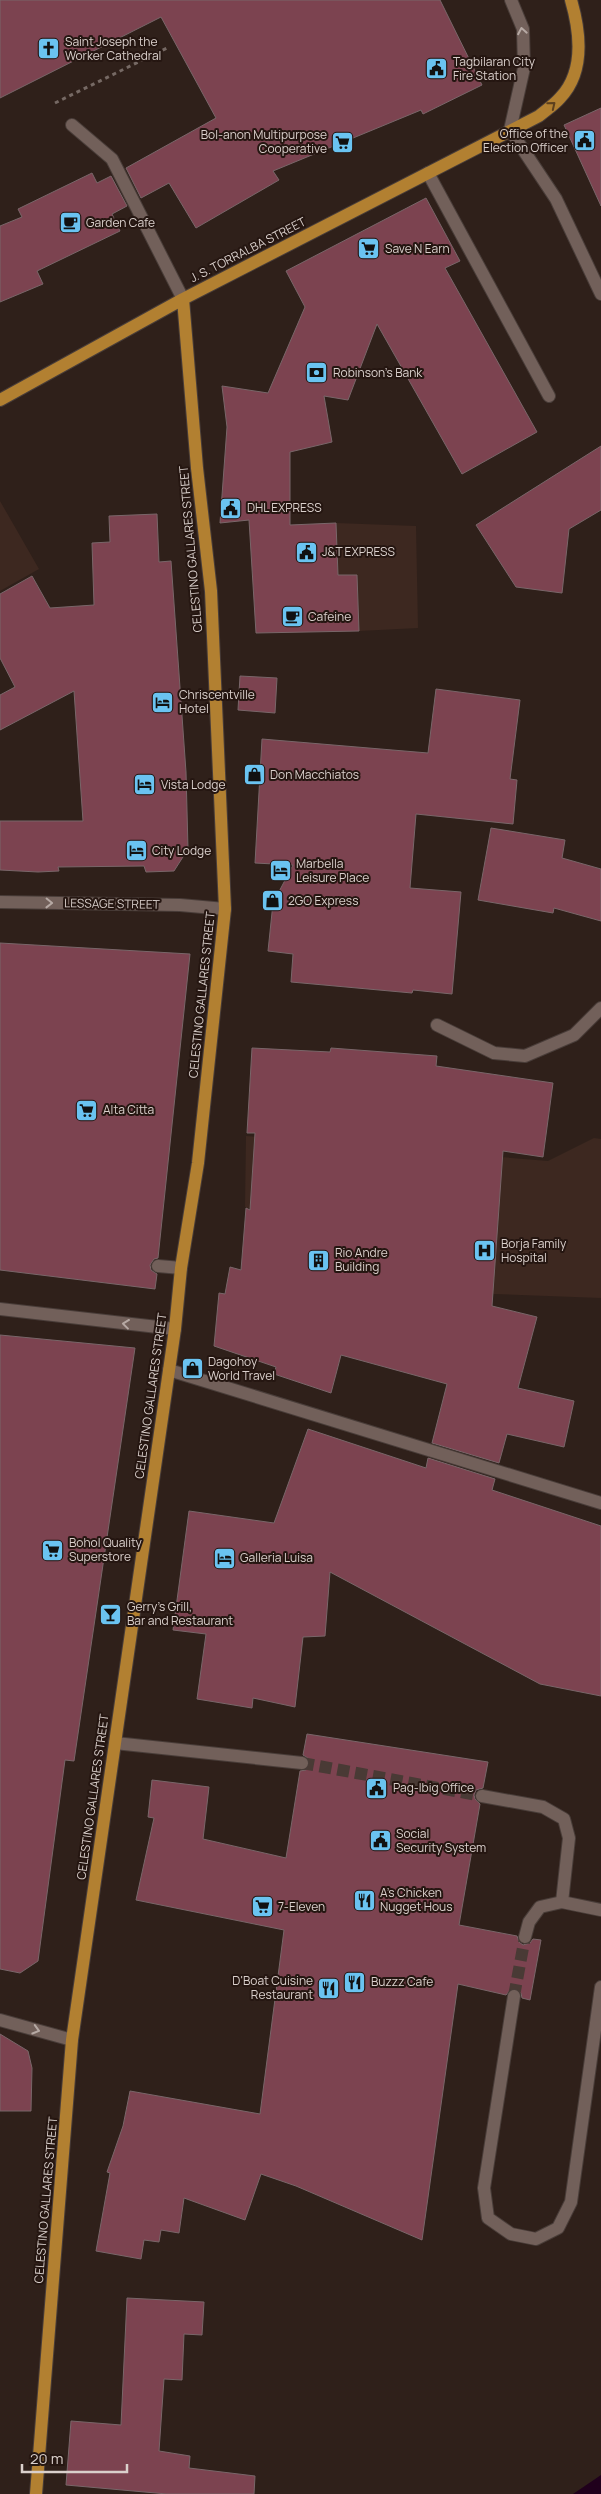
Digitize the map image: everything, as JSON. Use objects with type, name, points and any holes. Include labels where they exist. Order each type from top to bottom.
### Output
[{"type":"main road","name":"J. S. TORRALBA STREET","points":[[0,400],[183,299],[539,116],[561,98],[575,72],[579,45],[571,0]]},
{"type":"main road","name":"CELESTINO GALLARES STREET","points":[[36,2494],[72,2040],[175,1329],[181,1268],[198,1163],[225,909],[211,591],[197,468],[183,299]]},
{"type":"street","points":[[511,0],[523,29],[524,68],[510,130],[556,199],[601,294]]},
{"type":"street","points":[[72,125],[112,159],[183,299]]},
{"type":"street","points":[[428,173],[549,396]]},
{"type":"street","name":"LESSAGE STREET","points":[[0,902],[180,904],[225,909]]},
{"type":"street","points":[[437,1024],[494,1053],[525,1056],[574,1035],[601,1008]]},
{"type":"street","points":[[158,1266],[181,1268]]},
{"type":"street","points":[[0,1309],[175,1329]]},
{"type":"street","points":[[169,1370],[601,1502]]},
{"type":"street","points":[[115,1743],[302,1763]]},
{"type":"street","points":[[482,1796],[543,1807],[564,1819],[569,1838],[562,1902]]},
{"type":"street","points":[[525,1937],[529,1922],[540,1907],[562,1902],[601,1910]]},
{"type":"street","points":[[514,1996],[484,2188],[488,2218],[512,2234],[536,2239],[558,2228],[571,2202],[601,1987]]},
{"type":"street","points":[[0,2020],[72,2040]]},
{"type":"path","points":[[55,103],[169,47]]},
{"type":"shaded area","points":[[0,501],[39,569],[0,591]]},
{"type":"shaded area","points":[[336,523],[416,526],[418,628],[359,631],[357,575],[338,575]]},
{"type":"shaded area","name":"Borja Family Hospital","points":[[246,1136],[548,1161],[594,1138],[601,1139],[601,1298],[494,1294],[245,1207]]},
{"type":"shaded area","points":[[601,2475],[601,2494],[573,2494]]},
{"type":"building","points":[[0,0],[440,0],[482,85],[423,114],[421,110],[273,171],[279,180],[196,228],[169,183],[141,198],[126,168],[216,118],[161,17],[0,98]]},
{"type":"building","points":[[601,108],[601,206],[564,125]]},
{"type":"building","points":[[92,173],[97,183],[111,176],[127,206],[112,214],[120,231],[37,271],[43,284],[0,302],[0,226],[22,217],[18,209]]},
{"type":"building","points":[[426,198],[460,261],[445,268],[537,432],[462,474],[377,324],[348,400],[324,396],[332,442],[290,452],[290,525],[336,523],[338,575],[357,575],[359,631],[256,633],[249,520],[220,523],[227,427],[222,386],[268,393],[305,307],[286,271]]},
{"type":"building","points":[[601,446],[601,510],[569,529],[562,593],[516,587],[476,525]]},
{"type":"building","points":[[157,514],[159,562],[171,561],[186,772],[188,849],[174,871],[146,872],[144,866],[58,867],[59,871],[38,872],[0,870],[0,821],[83,821],[74,691],[0,730],[0,695],[15,687],[0,658],[0,594],[32,576],[50,608],[94,605],[92,543],[110,542],[109,516]]},
{"type":"building","points":[[240,676],[277,678],[275,713],[238,710]]},
{"type":"building","points":[[436,689],[520,700],[510,779],[517,780],[513,824],[416,814],[410,888],[461,892],[452,994],[413,990],[412,993],[291,982],[293,954],[268,951],[273,903],[293,865],[255,863],[262,739],[428,753]]},
{"type":"building","points":[[491,828],[565,840],[562,858],[601,869],[601,921],[554,908],[553,913],[478,900]]},
{"type":"building","name":"Alta Citta","points":[[0,943],[190,954],[158,1258],[154,1259],[150,1265],[151,1270],[157,1274],[155,1289],[0,1270]]},
{"type":"building","points":[[252,1048],[330,1052],[331,1048],[437,1056],[436,1066],[553,1083],[543,1157],[503,1151],[492,1306],[537,1317],[518,1388],[574,1401],[564,1447],[507,1434],[499,1463],[432,1443],[447,1384],[341,1355],[331,1393],[274,1374],[276,1367],[214,1346],[219,1293],[225,1294],[230,1267],[241,1270],[246,1208],[250,1210],[255,1133],[247,1133]]},
{"type":"building","name":"Bohol Quality Superstore","points":[[0,1335],[135,1348],[74,1761],[65,1760],[38,1961],[20,1973],[0,1969]]},
{"type":"building","points":[[308,1429],[426,1468],[428,1458],[495,1479],[492,1490],[601,1526],[601,1696],[540,1684],[330,1572],[325,1636],[303,1637],[295,1707],[253,1698],[252,1708],[197,1699],[206,1634],[173,1630],[189,1511],[274,1523]]},
{"type":"building","points":[[307,1734],[488,1762],[483,1788],[476,1790],[474,1795],[480,1804],[459,1925],[517,1936],[519,1942],[523,1945],[530,1943],[533,1939],[541,1940],[530,2000],[522,1998],[521,1993],[516,1988],[511,1989],[506,1995],[458,1984],[422,2240],[296,2186],[261,2174],[245,2220],[184,2198],[179,2233],[161,2230],[159,2242],[144,2240],[141,2259],[96,2251],[110,2173],[107,2172],[123,2126],[130,2091],[260,2114],[284,1930],[136,1900],[154,1818],[148,1817],[152,1780],[209,1787],[203,1839],[286,1858],[300,1771],[306,1770],[310,1764],[309,1759],[303,1755]]},
{"type":"building","points":[[0,2034],[28,2051],[32,2068],[31,2111],[0,2111]]},
{"type":"building","points":[[127,2298],[204,2302],[202,2335],[184,2334],[182,2380],[164,2379],[159,2451],[190,2456],[189,2468],[255,2476],[254,2494],[167,2494],[66,2485],[71,2421],[121,2425]]},
{"type":"tunnel","points":[[302,1763],[482,1796]]},
{"type":"tunnel","points":[[514,1996],[525,1937]]},
{"type":"place","name":"Saint Joseph the Worker Cathedral","points":[[49,49]]},
{"type":"place","name":"Tagbilaran City Fire Station","points":[[437,69]]},
{"type":"place","name":"Office of the Election Officer","points":[[584,141]]},
{"type":"place","name":"Bol-anon Multipurpose Cooperative","points":[[343,142]]},
{"type":"place","name":"Garden Cafe","points":[[70,223]]},
{"type":"place","name":"Save N Earn","points":[[369,249]]},
{"type":"place","name":"Robinson's Bank","points":[[317,373]]},
{"type":"place","name":"DHL EXPRESS","points":[[231,508]]},
{"type":"place","name":"J&T EXPRESS","points":[[306,552]]},
{"type":"place","name":"Cafeine","points":[[292,617]]},
{"type":"place","name":"Chriscentville Hotel","points":[[163,702]]},
{"type":"place","name":"Don Macchiatos","points":[[254,775]]},
{"type":"place","name":"Vista Lodge","points":[[145,785]]},
{"type":"place","name":"City Lodge","points":[[136,851]]},
{"type":"place","name":"Marbella Leisure Place","points":[[280,871]]},
{"type":"place","name":"2GO Express","points":[[272,901]]},
{"type":"place","name":"Alta Citta","points":[[87,1110]]},
{"type":"place","name":"Borja Family Hospital","points":[[485,1251]]},
{"type":"place","name":"Rio Andre Building","points":[[319,1260]]},
{"type":"place","name":"Dagohoy World Travel","points":[[192,1369]]},
{"type":"place","name":"Bohol Quality Superstore","points":[[53,1550]]},
{"type":"place","name":"Galleria Luisa","points":[[224,1558]]},
{"type":"place","name":"Gerry's Grill, Bar and Restaurant","points":[[111,1614]]},
{"type":"place","name":"Pag-Ibig Office","points":[[377,1788]]},
{"type":"place","name":"Social Security System","points":[[380,1841]]},
{"type":"place","name":"A's Chicken Nugget Hous","points":[[364,1900]]},
{"type":"place","name":"7-Eleven","points":[[262,1907]]},
{"type":"place","name":"Buzzz Cafe","points":[[355,1982]]},
{"type":"place","name":"D'Boat Cuisine Restaurant","points":[[329,1988]]}]
